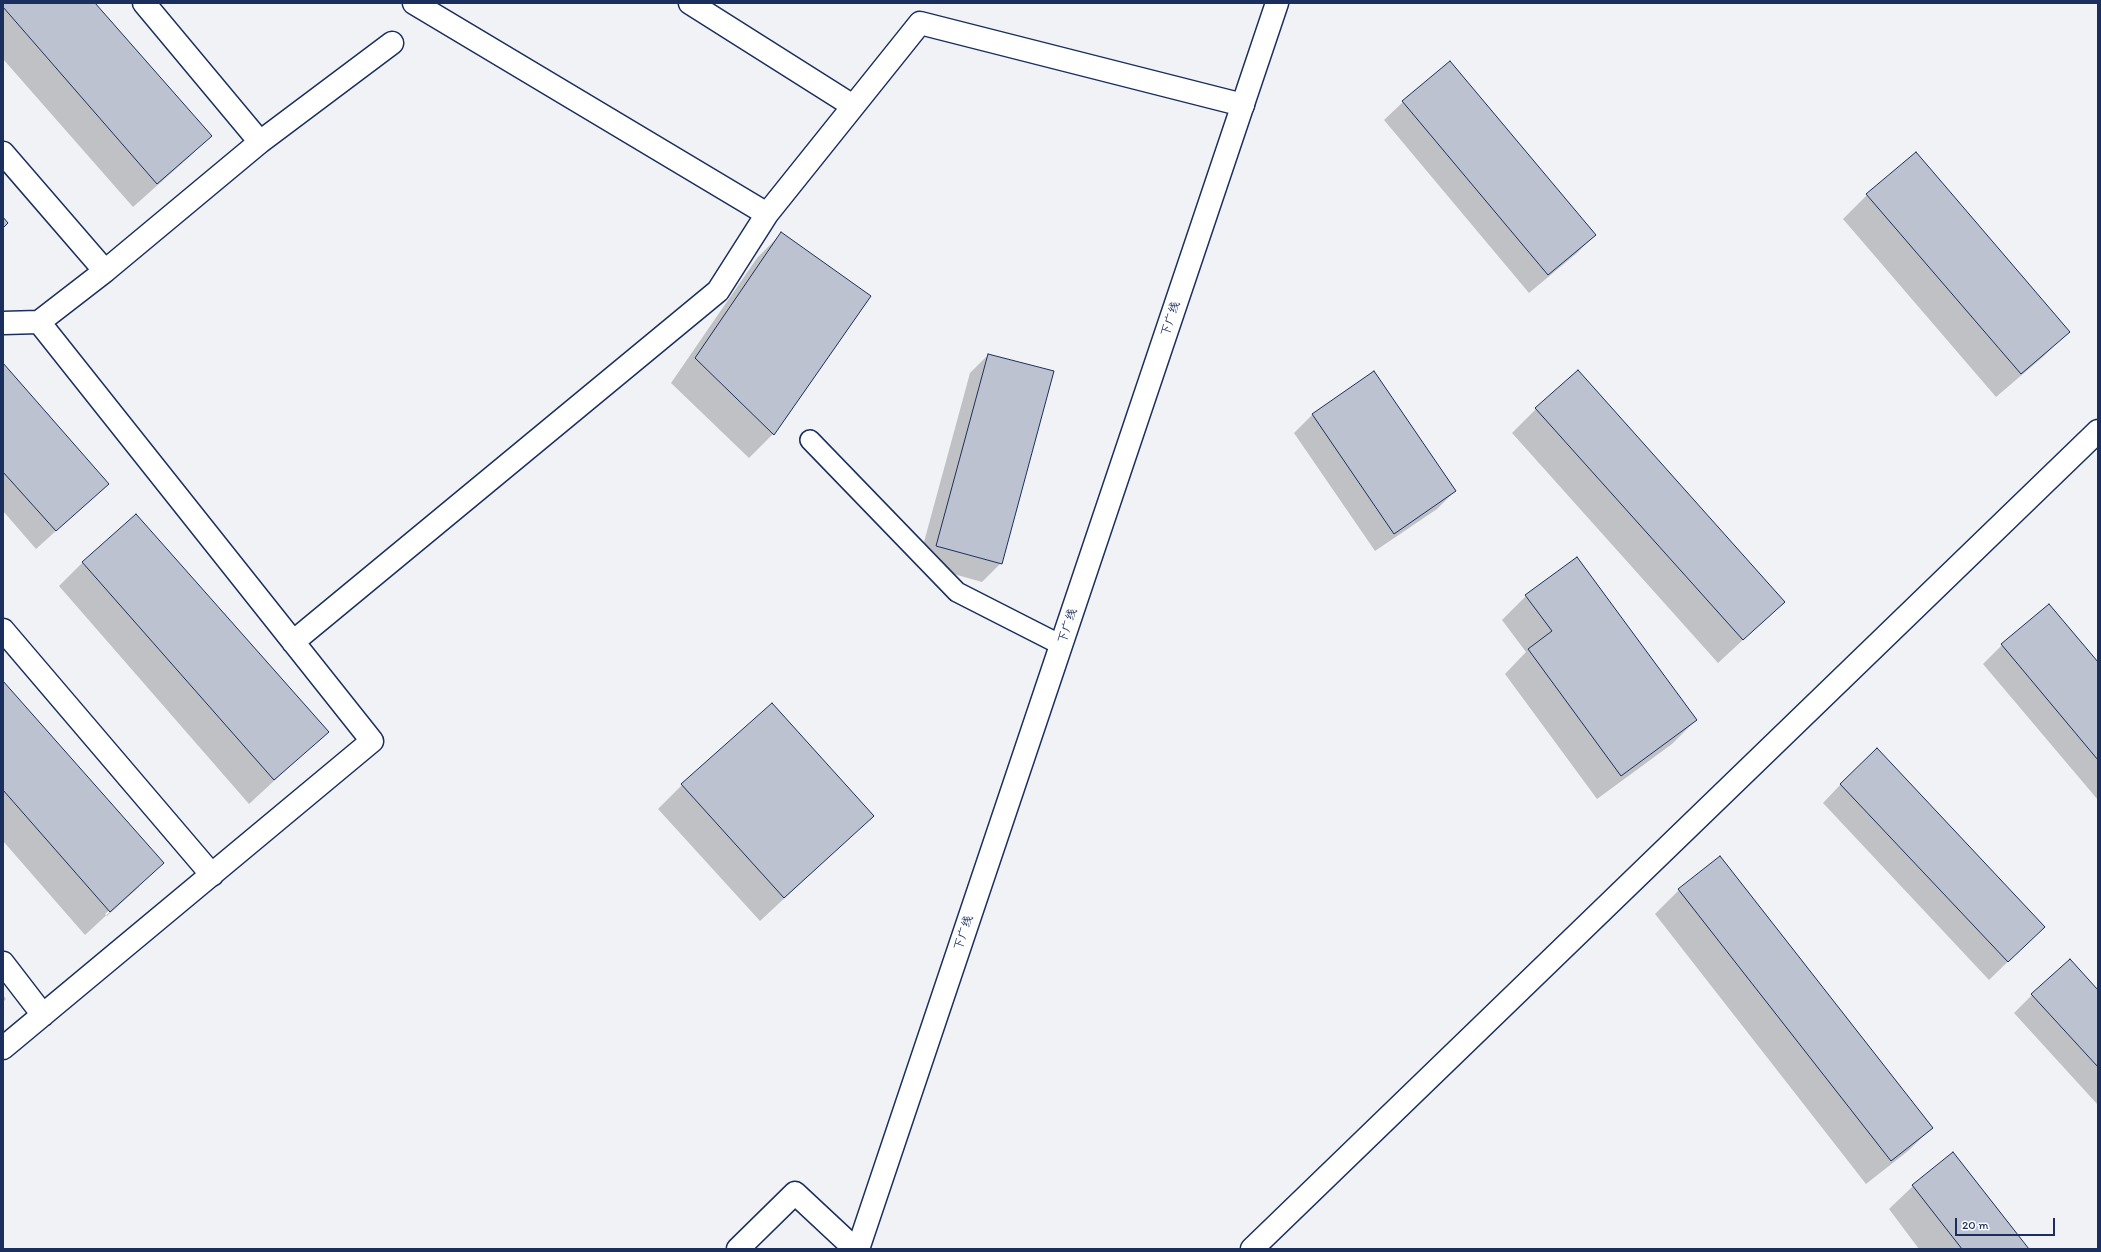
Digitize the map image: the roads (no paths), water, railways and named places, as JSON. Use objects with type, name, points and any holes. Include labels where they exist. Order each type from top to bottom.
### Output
[{"type":"street","points":[[144,3],[260,142]]},
{"type":"street","points":[[414,3],[767,214]]},
{"type":"street","points":[[690,3],[853,106]]},
{"type":"street","name":"下广线","points":[[858,1249],[1277,3]]},
{"type":"street","points":[[293,642],[718,291],[767,214],[920,22],[1242,105]]},
{"type":"street","points":[[3,323],[39,322],[105,271],[260,142],[392,44]]},
{"type":"street","points":[[3,153],[105,271]]},
{"type":"street","points":[[3,1048],[372,742],[39,322]]},
{"type":"street","points":[[1252,1249],[2098,431]]},
{"type":"street","points":[[3,630],[212,875]]},
{"type":"street","points":[[3,963],[43,1015]]},
{"type":"street","points":[[738,1249],[795,1193],[855,1249]]},
{"type":"lane","points":[[810,440],[957,592],[1061,645]]}]
